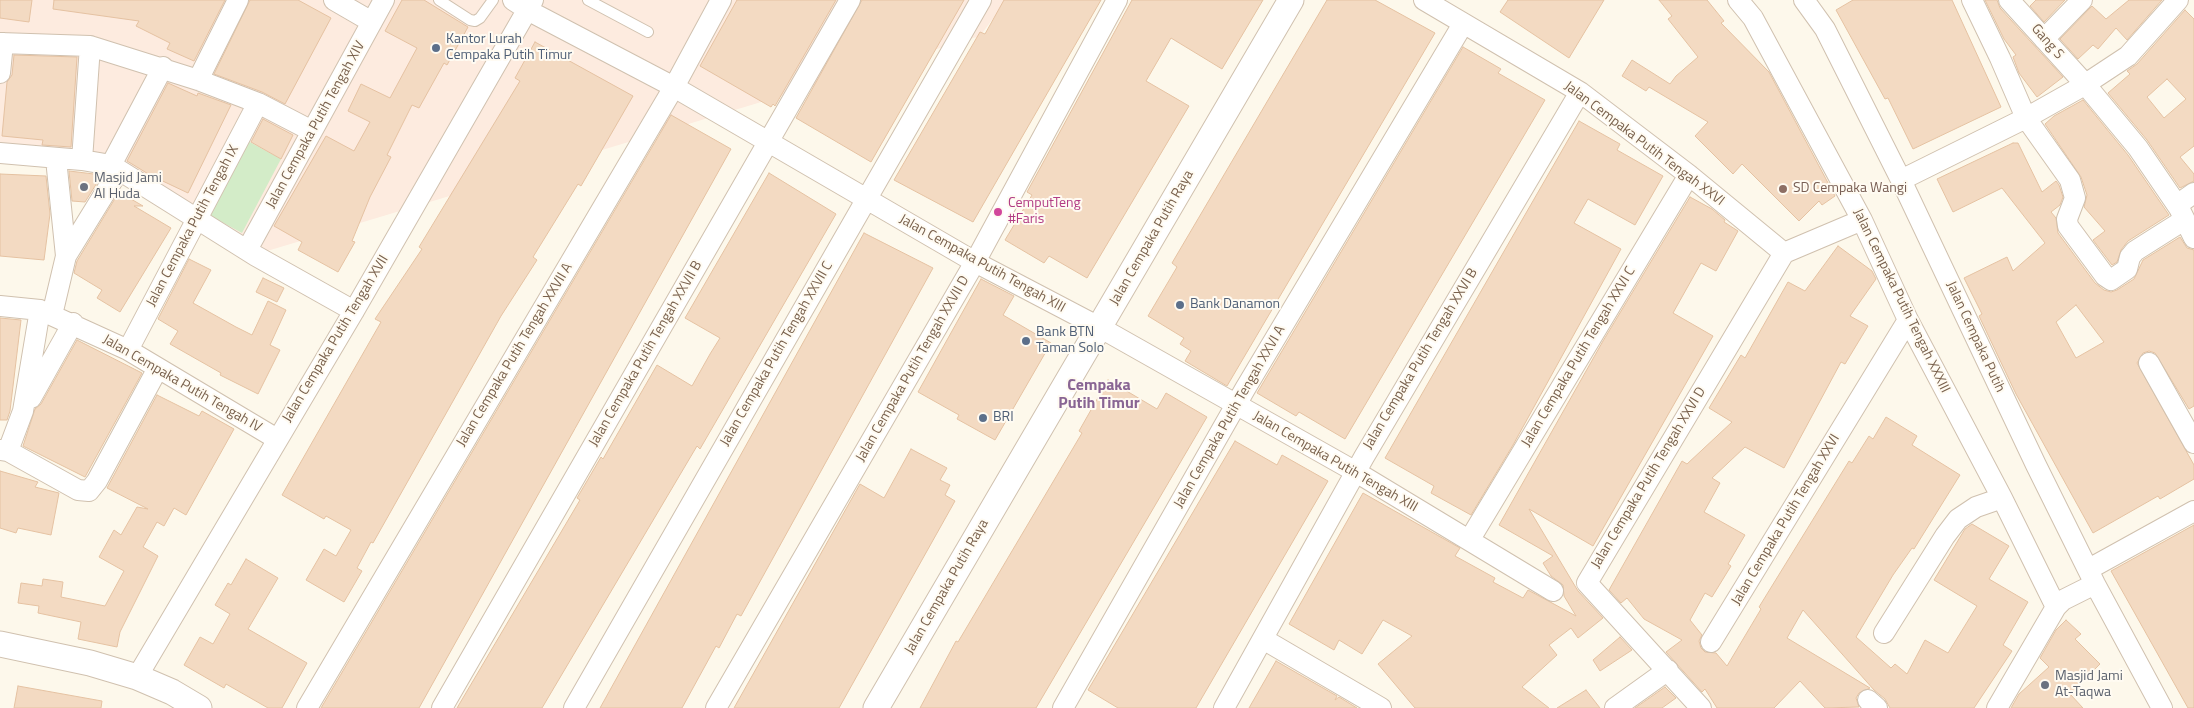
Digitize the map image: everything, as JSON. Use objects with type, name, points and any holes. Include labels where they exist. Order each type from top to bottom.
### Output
[{"type":"street","points":[[198,80],[238,0]]},
{"type":"street","points":[[334,0],[372,22]]},
{"type":"street","name":"Jalan Cempaka Putih Tengah XIV","points":[[247,250],[384,0]]},
{"type":"street","name":"Jalan Cempaka Putih Tengah XXVII A","points":[[307,708],[674,87],[722,0]]},
{"type":"street","name":"Jalan Cempaka Putih Tengah XXVII B","points":[[442,708],[850,0]]},
{"type":"street","name":"Jalan Cempaka Putih Tengah XXVII C","points":[[574,708],[980,0]]},
{"type":"street","name":"Jalan Cempaka Putih Tengah XXVII D","points":[[716,708],[975,262],[1117,0]]},
{"type":"street","name":"Jalan Cempaka Putih Raya","points":[[876,708],[1291,0]]},
{"type":"street","name":"Jalan Cempaka Putih Tengah XXVI","points":[[1424,0],[1580,92],[1689,175],[1784,253]]},
{"type":"street","name":"Jalan Cempaka Putih Tengah XXXIII","points":[[1738,0],[1753,18],[1862,220],[1908,320],[2059,604]]},
{"type":"street","name":"Jalan Cempaka Putih","points":[[1804,0],[1825,30],[1901,180],[2036,464],[2089,581],[2162,708]]},
{"type":"street","points":[[1972,0],[2026,118],[2070,180],[2074,189],[2075,198],[2067,219],[2068,226],[2105,276],[2111,280],[2128,269],[2130,258],[2135,251],[2180,213],[2194,193]]},
{"type":"street","name":"Gang S","points":[[2009,0],[2085,84],[2138,148],[2194,238]]},
{"type":"street","points":[[2044,39],[2082,0]]},
{"type":"street","points":[[1901,180],[2026,118],[2085,84],[2128,56],[2178,0]]},
{"type":"street","name":"Jalan Cempaka Putih Tengah XIII","points":[[525,3],[674,87],[975,262],[1100,327],[1356,472],[1470,539],[1553,591]]},
{"type":"street","name":"Jalan Cempaka Putih Tengah XVII","points":[[137,677],[354,311],[525,3]]},
{"type":"street","name":"Jalan Cempaka Putih Tengah XXVI A","points":[[1062,708],[1236,405],[1451,39],[1463,24]]},
{"type":"street","points":[[0,73],[1,43],[90,46],[163,67],[198,80],[258,103],[312,130]]},
{"type":"street","points":[[82,160],[90,46]]},
{"type":"street","points":[[23,411],[46,313],[66,256],[115,168],[163,67]]},
{"type":"street","name":"Jalan Cempaka Putih Tengah XXVI B","points":[[1224,708],[1356,472],[1580,92]]},
{"type":"street","name":"Jalan Cempaka Putih Tengah IX","points":[[128,350],[258,103]]},
{"type":"street","points":[[0,153],[82,160],[115,168],[247,250],[354,311]]},
{"type":"street","points":[[56,159],[66,256]]},
{"type":"street","name":"Jalan Cempaka Putih Tengah XXVI C","points":[[1470,539],[1689,175]]},
{"type":"street","points":[[1784,253],[1862,220]]},
{"type":"street","name":"Jalan Cempaka Putih Tengah XXVI D","points":[[1701,708],[1587,583],[1784,253]]},
{"type":"street","name":"Jalan Cempaka Putih Tengah IV","points":[[0,306],[46,313],[73,323],[128,350],[277,440]]},
{"type":"street","name":"Jalan Cempaka Putih Tengah XXVI","points":[[1711,642],[1908,320]]},
{"type":"street","points":[[73,323],[23,411],[4,451],[78,490],[89,491],[97,481],[158,368]]},
{"type":"street","points":[[2149,362],[2189,420],[2194,443]]},
{"type":"street","points":[[1884,633],[1958,519],[1976,507],[2002,498]]},
{"type":"street","points":[[1997,708],[2059,604],[2089,581],[2194,511]]},
{"type":"street","points":[[1263,639],[1381,708]]},
{"type":"street","points":[[0,644],[90,663],[137,677],[170,700],[199,708]]},
{"type":"street","points":[[1615,708],[1668,670]]},
{"type":"lane","points":[[439,0],[470,20],[475,21],[480,18],[493,0]]},
{"type":"lane","points":[[588,0],[648,32]]},
{"type":"shaded area","points":[[0,0],[1007,0],[980,36],[244,258],[109,167],[0,158]]},
{"type":"green space","points":[[246,140],[281,159],[242,233],[207,214]]},
{"type":"building","points":[[0,0],[32,0],[29,22],[0,18]]},
{"type":"building","points":[[54,0],[225,0],[194,61],[167,49],[170,43],[136,26],[139,21],[53,9]]},
{"type":"building","points":[[250,0],[298,0],[331,18],[285,104],[262,92],[214,74]]},
{"type":"building","points":[[402,0],[424,0],[468,27],[447,65],[444,63],[419,108],[412,105],[387,155],[391,157],[370,197],[352,241],[355,242],[338,272],[298,250],[302,242],[274,226],[326,136],[354,151],[370,122],[348,111],[361,84],[390,98],[417,48],[385,31]]},
{"type":"building","points":[[737,0],[836,0],[775,106],[773,104],[771,107],[700,66]]},
{"type":"building","points":[[862,0],[964,0],[871,162],[796,118]]},
{"type":"building","points":[[1004,0],[1101,0],[973,222],[894,180],[980,32],[985,34]]},
{"type":"building","points":[[1132,0],[1263,0],[1222,69],[1171,38],[1146,81],[1189,106],[1087,278],[1049,256],[1044,263],[1005,240],[1032,195],[1027,192]]},
{"type":"building","points":[[1327,0],[1375,0],[1435,33],[1227,386],[1185,361],[1191,351],[1180,344],[1184,338],[1148,316],[1177,267],[1172,263]]},
{"type":"building","points":[[1508,0],[1604,0],[1569,58],[1500,12]]},
{"type":"building","points":[[1659,0],[1707,0],[1724,21],[1721,23],[1769,72],[1835,196],[1822,205],[1819,201],[1799,221],[1742,164],[1733,174],[1695,136],[1708,122],[1649,87],[1646,91],[1622,76],[1632,60],[1670,84],[1676,76],[1698,57],[1668,19],[1672,16]]},
{"type":"building","points":[[1853,0],[1952,0],[2001,107],[1913,149],[1888,98],[1885,99],[1836,10]]},
{"type":"building","points":[[1985,0],[1997,0],[2000,8],[2063,77],[2037,97],[2019,73],[2013,57],[2016,55],[2004,39]]},
{"type":"building","points":[[2036,0],[2065,0],[2044,22],[2030,6]]},
{"type":"building","points":[[2129,0],[2162,0],[2127,40],[2116,28],[2098,49],[2093,45],[2078,59],[2060,39],[2092,6],[2106,19]]},
{"type":"building","points":[[2185,10],[2194,19],[2194,146],[2180,157],[2194,174],[2194,181],[2180,188],[2147,140],[2108,93],[2130,74],[2127,71],[2137,64]],"holes":[[[2167,79],[2186,99],[2164,118],[2147,97]]]},
{"type":"building","points":[[535,42],[633,96],[581,186],[578,184],[533,257],[537,260],[501,316],[373,543],[371,542],[357,568],[362,571],[344,602],[306,580],[324,549],[336,556],[351,530],[326,516],[324,519],[282,495],[381,322],[375,319],[422,249],[419,247],[520,81],[515,78]]},
{"type":"building","points":[[1463,47],[1501,69],[1498,73],[1545,100],[1345,439],[1299,412],[1296,416],[1257,393]]},
{"type":"building","points":[[14,55],[77,57],[71,147],[42,145],[43,140],[2,136],[7,82],[12,75]]},
{"type":"building","points":[[168,83],[197,96],[198,93],[231,105],[188,193],[150,175],[127,161]]},
{"type":"building","points":[[2083,100],[2128,155],[2169,215],[2128,241],[2121,250],[2117,262],[2112,265],[2093,240],[2105,231],[2084,207],[2087,195],[2081,177],[2045,124],[2054,116]]},
{"type":"building","points":[[671,115],[731,149],[419,708],[321,708]]},
{"type":"building","points":[[263,119],[293,135],[281,159],[251,142]]},
{"type":"building","points":[[1579,121],[1620,144],[1617,150],[1663,176],[1635,225],[1588,199],[1574,223],[1621,249],[1513,445],[1471,515],[1431,493],[1434,486],[1385,458]]},
{"type":"building","points":[[2013,143],[2018,143],[2042,192],[2056,181],[2059,185],[2063,197],[2060,205],[2051,212],[2056,218],[2058,233],[2095,283],[2104,290],[2111,292],[2134,279],[2143,260],[2180,237],[2187,248],[2194,250],[2194,406],[2189,409],[2155,353],[2149,351],[2143,353],[2137,363],[2194,465],[2194,479],[2160,499],[2158,496],[2093,533],[2016,394],[1979,316],[1982,314],[1964,278],[2007,257],[2013,271],[2045,243],[2002,188],[1953,212],[1937,179]],"holes":[[[2076,305],[2104,342],[2076,358],[2056,322]]]},
{"type":"building","points":[[69,171],[102,175],[85,202],[72,201]]},
{"type":"building","points":[[769,173],[836,214],[700,449],[697,446],[542,708],[457,708],[580,500],[577,498],[601,457],[603,459],[657,365],[692,386],[720,338],[685,318]]},
{"type":"building","points":[[0,174],[46,176],[50,214],[44,260],[0,256]]},
{"type":"building","points":[[119,192],[143,206],[134,206],[171,228],[120,312],[97,298],[102,290],[74,273],[77,261]]},
{"type":"building","points":[[1690,197],[1712,209],[1725,220],[1724,222],[1738,231],[1716,271],[1701,263],[1673,313],[1713,336],[1593,546],[1529,509],[1578,591],[1603,618],[1578,638],[1571,628],[1549,645],[1557,655],[1522,687],[1549,708],[1415,708],[1378,664],[1412,636],[1383,620],[1362,654],[1339,640],[1334,650],[1289,624],[1363,493],[1460,548],[1455,556],[1495,578],[1493,582],[1523,598],[1528,590],[1576,616],[1564,596],[1563,585],[1551,576],[1543,563],[1553,556],[1499,525],[1603,341]]},
{"type":"building","points":[[864,233],[933,268],[741,616],[737,614],[719,648],[716,646],[682,708],[600,708]]},
{"type":"building","points":[[1838,246],[1872,271],[1876,279],[1850,316],[1868,326],[1845,364],[1841,362],[1784,468],[1745,447],[1712,478],[1720,483],[1704,512],[1745,535],[1728,564],[1731,566],[1712,597],[1705,593],[1690,620],[1702,635],[1699,641],[1701,648],[1705,652],[1716,653],[1727,666],[1761,609],[1759,607],[1849,461],[1852,463],[1869,436],[1873,439],[1886,417],[1917,436],[1912,445],[1960,475],[1914,549],[1912,548],[1893,575],[1856,637],[1891,668],[1895,664],[1907,674],[1925,640],[1948,653],[1977,606],[1934,580],[1965,529],[1972,524],[2009,546],[1989,579],[2028,602],[2003,645],[2012,651],[1974,708],[1890,708],[1885,699],[1874,690],[1803,610],[1787,638],[1870,688],[1859,693],[1856,698],[1859,707],[1825,708],[1800,681],[1774,708],[1717,708],[1705,689],[1702,692],[1666,652],[1682,640],[1644,619],[1627,598],[1621,603],[1609,590],[1682,461],[1687,464],[1732,422],[1709,408],[1741,355],[1745,358],[1788,282],[1805,291]]},
{"type":"building","points":[[189,259],[211,270],[193,303],[236,327],[252,335],[268,301],[286,310],[270,345],[280,350],[258,394],[220,375],[221,373],[170,344],[178,331],[158,319]]},
{"type":"building","points":[[263,278],[284,288],[277,302],[256,292]]},
{"type":"building","points":[[981,279],[1014,296],[1003,315],[1051,343],[995,440],[957,419],[959,415],[918,392]]},
{"type":"building","points":[[0,318],[21,320],[10,411],[7,420],[0,420]]},
{"type":"building","points":[[77,340],[142,373],[85,477],[23,446],[35,409],[41,404]]},
{"type":"building","points":[[1108,380],[1157,409],[1166,393],[1207,417],[1036,708],[920,708],[956,641],[958,642],[1082,433],[1079,431]]},
{"type":"building","points":[[157,395],[199,416],[202,411],[234,429],[186,515],[174,508],[164,526],[157,522],[143,547],[158,556],[120,632],[117,647],[78,639],[81,622],[38,613],[39,606],[18,603],[21,583],[42,586],[43,579],[63,582],[61,597],[105,606],[124,571],[99,557],[114,530],[121,535],[137,507],[148,509],[107,488]]},
{"type":"building","points":[[1235,441],[1277,465],[1282,455],[1328,481],[1196,708],[1118,708],[1088,690]]},
{"type":"building","points":[[911,449],[947,468],[940,480],[950,485],[945,495],[955,501],[839,708],[734,708],[860,484],[884,498]]},
{"type":"building","points":[[0,471],[38,482],[35,487],[59,493],[51,535],[18,528],[16,533],[0,528]]},
{"type":"building","points":[[2194,525],[2194,708],[2188,708],[2111,571]]},
{"type":"building","points":[[246,559],[278,578],[248,629],[307,663],[282,708],[268,708],[226,684],[224,688],[184,665],[200,637],[213,644],[230,614],[215,605],[228,583],[231,585]]},
{"type":"building","points":[[2066,620],[2081,634],[2075,639],[2100,664],[2070,694],[2083,708],[2011,708],[2019,694],[2049,667],[2040,658],[2056,630]]},
{"type":"building","points":[[1620,637],[1632,650],[1600,671],[1593,660]]},
{"type":"building","points":[[1276,661],[1337,696],[1335,700],[1339,697],[1357,708],[1249,708]]},
{"type":"building","points":[[18,686],[102,701],[101,708],[14,708]]},
{"type":"building","points":[[1665,687],[1676,698],[1662,708],[1635,708]]},
{"type":"building","points":[[1586,690],[1600,708],[1557,708]]},
{"type":"place","name":"Kantor Lurah Cempaka Putih Timur","points":[[436,48]]},
{"type":"place","name":"Masjid Jami Al Huda","points":[[84,187]]},
{"type":"place","name":"SD Cempaka Wangi","points":[[1783,189]]},
{"type":"place","name":"CemputTeng #Faris","points":[[998,212]]},
{"type":"place","name":"Bank Danamon","points":[[1180,305]]},
{"type":"place","name":"Bank BTN Taman Solo","points":[[1026,341]]},
{"type":"place","name":"BRI","points":[[983,418]]},
{"type":"place","name":"Masjid Jami At-Taqwa","points":[[2045,685]]},
{"type":"district","name":"Cempaka Putih Timur","points":[[1099,395]]}]
